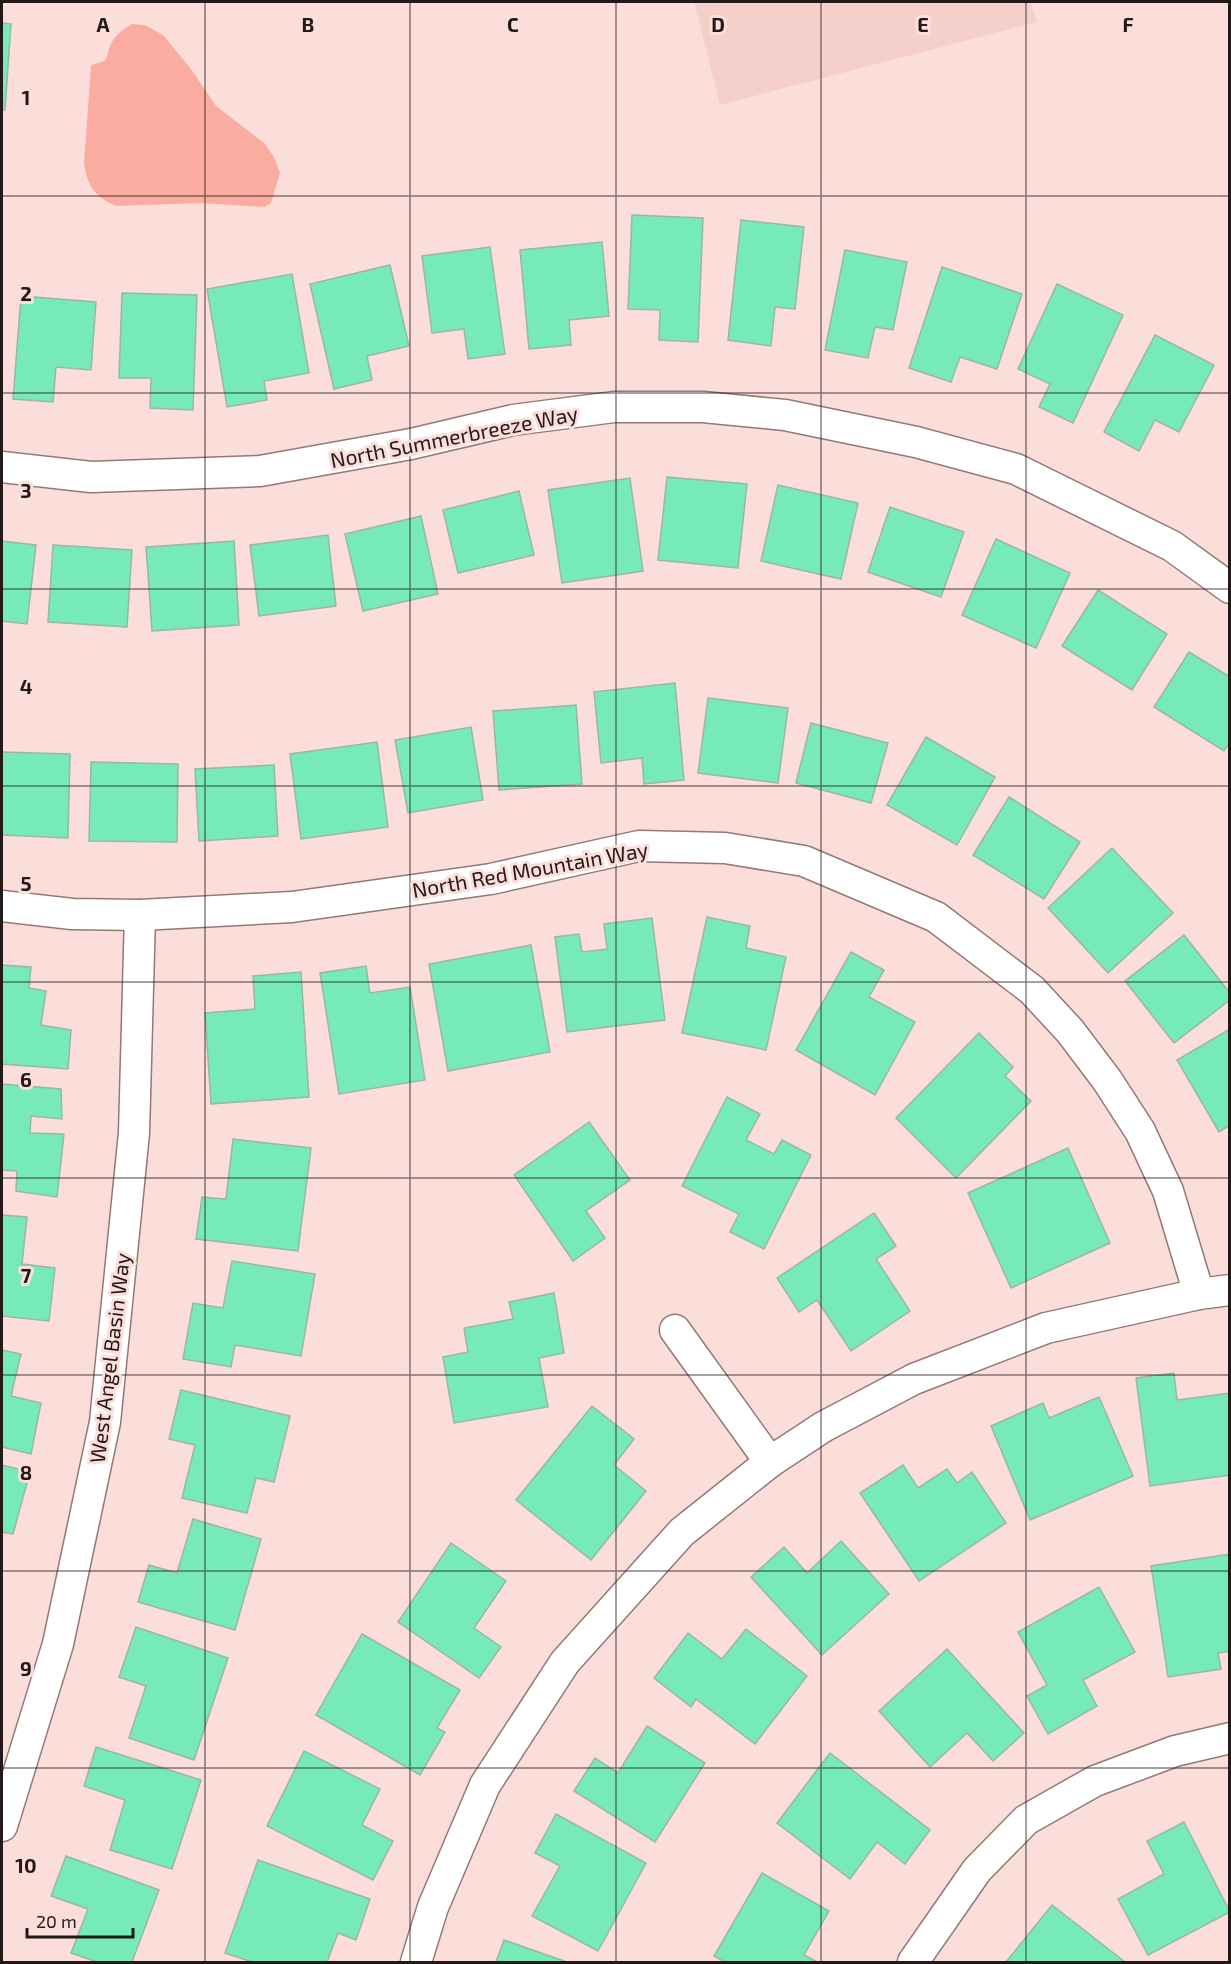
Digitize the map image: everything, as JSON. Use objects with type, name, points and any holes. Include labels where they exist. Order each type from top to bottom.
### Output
[{"type":"street","name":"North Summerbreeze Way","points":[[2,467],[91,477],[260,471],[411,444],[513,420],[614,407],[703,407],[785,415],[916,442],[1016,469],[1172,546],[1230,588]]},
{"type":"street","name":"North Red Mountain Way","points":[[2,906],[72,914],[140,915],[292,907],[491,879],[639,846],[725,848],[804,861],[936,917],[1032,990],[1070,1031],[1107,1080],[1140,1131],[1168,1191],[1199,1294]]},
{"type":"street","name":"West Angel Basin Way","points":[[2,1826],[58,1644],[105,1422],[134,1133],[140,915]]},
{"type":"street","points":[[416,1962],[433,1907],[485,1785],[565,1662],[682,1532],[770,1462],[823,1427],[914,1379],[1046,1328],[1199,1294],[1230,1290]]},
{"type":"street","points":[[675,1330],[770,1462]]},
{"type":"street","points":[[913,1962],[977,1870],[1026,1820],[1095,1781],[1175,1751],[1230,1738]]},
{"type":"shaded area","points":[[694,2],[1031,2],[1037,22],[720,105]]},
{"type":"shaded area","points":[[132,24],[145,25],[163,35],[191,69],[216,106],[264,143],[274,157],[280,173],[271,203],[265,207],[200,203],[116,206],[97,195],[93,190],[87,178],[84,163],[91,65],[106,60],[114,39]]},
{"type":"building","points":[[2,23],[11,24],[5,110],[2,110]]},
{"type":"building","points":[[632,215],[703,218],[698,342],[659,340],[660,310],[628,309]]},
{"type":"building","points":[[741,220],[804,227],[795,309],[775,307],[771,346],[728,340]]},
{"type":"building","points":[[602,242],[609,316],[569,320],[571,345],[529,349],[520,250]]},
{"type":"building","points":[[490,247],[505,354],[468,359],[464,329],[432,333],[422,256]]},
{"type":"building","points":[[845,250],[907,262],[893,330],[875,327],[868,358],[825,350]]},
{"type":"building","points":[[390,265],[409,346],[367,356],[372,380],[334,389],[310,284]]},
{"type":"building","points":[[942,267],[1022,294],[997,369],[960,357],[951,382],[909,368]]},
{"type":"building","points":[[292,274],[309,373],[264,381],[267,400],[227,407],[207,289]]},
{"type":"building","points":[[1057,284],[1123,315],[1073,423],[1039,407],[1050,384],[1018,369]]},
{"type":"building","points":[[122,293],[197,295],[193,410],[150,408],[151,378],[119,378]]},
{"type":"building","points":[[21,296],[96,302],[91,370],[56,367],[53,402],[13,399]]},
{"type":"building","points":[[1155,335],[1214,365],[1179,432],[1155,420],[1139,451],[1104,432]]},
{"type":"building","points":[[667,477],[747,484],[738,568],[658,560]]},
{"type":"building","points":[[630,478],[643,571],[562,583],[548,490]]},
{"type":"building","points":[[778,485],[858,503],[841,579],[761,561]]},
{"type":"building","points":[[519,491],[534,555],[458,573],[443,510]]},
{"type":"building","points":[[890,507],[964,532],[941,597],[868,572]]},
{"type":"building","points":[[421,516],[438,594],[363,611],[345,534]]},
{"type":"building","points":[[328,535],[336,606],[259,616],[250,545]]},
{"type":"building","points":[[996,539],[1070,573],[1036,648],[962,615]]},
{"type":"building","points":[[2,541],[36,545],[27,624],[2,621]]},
{"type":"building","points":[[234,541],[239,625],[152,631],[146,547]]},
{"type":"building","points":[[53,545],[132,550],[127,627],[48,622]]},
{"type":"building","points":[[1098,590],[1167,634],[1132,690],[1062,646]]},
{"type":"building","points":[[1189,652],[1230,677],[1230,742],[1224,751],[1154,707]]},
{"type":"building","points":[[675,683],[684,780],[644,784],[642,758],[601,763],[594,692]]},
{"type":"building","points":[[708,698],[788,708],[778,783],[698,773]]},
{"type":"building","points":[[576,705],[582,784],[499,790],[493,711]]},
{"type":"building","points":[[811,723],[888,743],[871,803],[796,783]]},
{"type":"building","points":[[471,727],[483,800],[408,813],[395,740]]},
{"type":"building","points":[[926,737],[995,777],[957,845],[887,805]]},
{"type":"building","points":[[377,742],[388,827],[301,839],[290,754]]},
{"type":"building","points":[[2,752],[70,754],[68,838],[2,835]]},
{"type":"building","points":[[91,762],[178,764],[177,842],[89,841]]},
{"type":"building","points":[[274,765],[278,836],[199,841],[195,769]]},
{"type":"building","points":[[1009,797],[1080,842],[1044,899],[973,855]]},
{"type":"building","points":[[1112,848],[1173,913],[1108,973],[1048,908]]},
{"type":"building","points":[[707,917],[750,926],[746,948],[786,957],[766,1050],[682,1033]]},
{"type":"building","points":[[652,918],[665,1020],[567,1032],[555,937],[579,934],[582,952],[607,949],[604,924]]},
{"type":"building","points":[[1184,935],[1230,993],[1230,1000],[1174,1043],[1125,981]]},
{"type":"building","points":[[531,945],[550,1052],[448,1071],[429,964]]},
{"type":"building","points":[[851,952],[884,970],[869,997],[915,1022],[875,1095],[796,1050]]},
{"type":"building","points":[[2,965],[31,967],[29,988],[46,991],[41,1025],[71,1030],[68,1069],[2,1064]]},
{"type":"building","points":[[366,966],[370,993],[410,987],[425,1080],[339,1094],[320,973]]},
{"type":"building","points":[[301,972],[309,1097],[211,1104],[205,1013],[255,1009],[253,976]]},
{"type":"building","points":[[1230,1029],[1230,1125],[1219,1132],[1177,1060]]},
{"type":"building","points":[[979,1033],[1013,1067],[1005,1076],[1031,1101],[956,1178],[896,1118]]},
{"type":"building","points":[[2,1084],[61,1089],[62,1119],[31,1116],[30,1133],[64,1134],[57,1197],[16,1191],[17,1171],[2,1170]]},
{"type":"building","points":[[727,1097],[760,1114],[746,1140],[774,1154],[782,1140],[811,1155],[764,1249],[730,1232],[739,1214],[682,1186]]},
{"type":"building","points":[[589,1122],[630,1180],[586,1211],[605,1238],[573,1261],[514,1175]]},
{"type":"building","points":[[233,1139],[311,1148],[298,1251],[196,1239],[202,1197],[226,1199]]},
{"type":"building","points":[[1068,1148],[1110,1243],[1011,1288],[968,1193]]},
{"type":"building","points":[[874,1213],[896,1246],[876,1259],[910,1311],[851,1351],[817,1300],[799,1312],[777,1278]]},
{"type":"building","points":[[2,1215],[27,1217],[22,1264],[55,1268],[49,1321],[2,1316]]},
{"type":"building","points":[[232,1261],[315,1274],[301,1356],[235,1345],[231,1367],[183,1359],[193,1303],[223,1308]]},
{"type":"building","points":[[554,1293],[564,1353],[539,1358],[548,1407],[454,1423],[443,1357],[468,1352],[464,1328],[513,1319],[509,1302]]},
{"type":"building","points":[[2,1350],[21,1354],[11,1396],[41,1403],[31,1454],[2,1447]]},
{"type":"building","points":[[1174,1373],[1177,1400],[1230,1393],[1230,1475],[1150,1486],[1136,1378]]},
{"type":"building","points":[[181,1390],[290,1416],[274,1482],[256,1478],[247,1513],[182,1498],[195,1445],[169,1439]]},
{"type":"building","points":[[1099,1397],[1133,1476],[1030,1520],[991,1426],[1043,1403],[1049,1418]]},
{"type":"building","points":[[592,1406],[634,1439],[614,1465],[646,1491],[591,1560],[516,1500]]},
{"type":"building","points":[[2,1465],[30,1472],[13,1534],[2,1532]]},
{"type":"building","points":[[903,1465],[918,1488],[947,1469],[957,1483],[972,1472],[1006,1523],[919,1581],[860,1493]]},
{"type":"building","points":[[193,1519],[261,1539],[235,1630],[138,1602],[149,1565],[177,1573]]},
{"type":"building","points":[[841,1541],[889,1594],[822,1655],[751,1577],[784,1547],[807,1573]]},
{"type":"building","points":[[451,1543],[506,1581],[474,1628],[501,1647],[479,1678],[398,1622]]},
{"type":"building","points":[[1230,1554],[1230,1651],[1218,1653],[1221,1669],[1168,1677],[1151,1566]]},
{"type":"building","points":[[1099,1587],[1135,1652],[1083,1680],[1097,1706],[1048,1734],[1027,1696],[1047,1685],[1018,1632]]},
{"type":"building","points":[[136,1627],[228,1658],[194,1760],[129,1738],[146,1686],[119,1677]]},
{"type":"building","points":[[746,1629],[807,1676],[755,1744],[696,1699],[691,1707],[654,1678],[688,1633],[722,1659]]},
{"type":"building","points":[[362,1634],[460,1690],[437,1728],[445,1732],[420,1775],[316,1715]]},
{"type":"building","points":[[947,1649],[1024,1733],[993,1761],[967,1733],[930,1767],[879,1711]]},
{"type":"building","points":[[647,1726],[705,1763],[655,1842],[574,1791],[595,1758],[618,1773]]},
{"type":"building","points":[[96,1747],[201,1780],[172,1869],[110,1850],[125,1800],[84,1786]]},
{"type":"building","points":[[304,1751],[380,1789],[362,1825],[393,1841],[373,1880],[267,1826]]},
{"type":"building","points":[[830,1753],[930,1830],[905,1864],[877,1842],[850,1879],[777,1823]]},
{"type":"building","points":[[556,1814],[646,1863],[598,1951],[532,1916],[560,1866],[535,1853]]},
{"type":"building","points":[[1184,1822],[1230,1912],[1148,1955],[1118,1899],[1164,1874],[1147,1841]]},
{"type":"building","points":[[66,1856],[159,1890],[132,1962],[97,1962],[71,1953],[88,1909],[51,1896]]},
{"type":"building","points":[[258,1860],[370,1899],[356,1940],[338,1933],[327,1962],[252,1962],[225,1953]]},
{"type":"building","points":[[762,1873],[829,1911],[804,1955],[817,1962],[725,1962],[714,1956]]},
{"type":"building","points":[[1052,1905],[1125,1962],[1006,1962]]},
{"type":"building","points":[[504,1940],[567,1962],[496,1962]]}]
